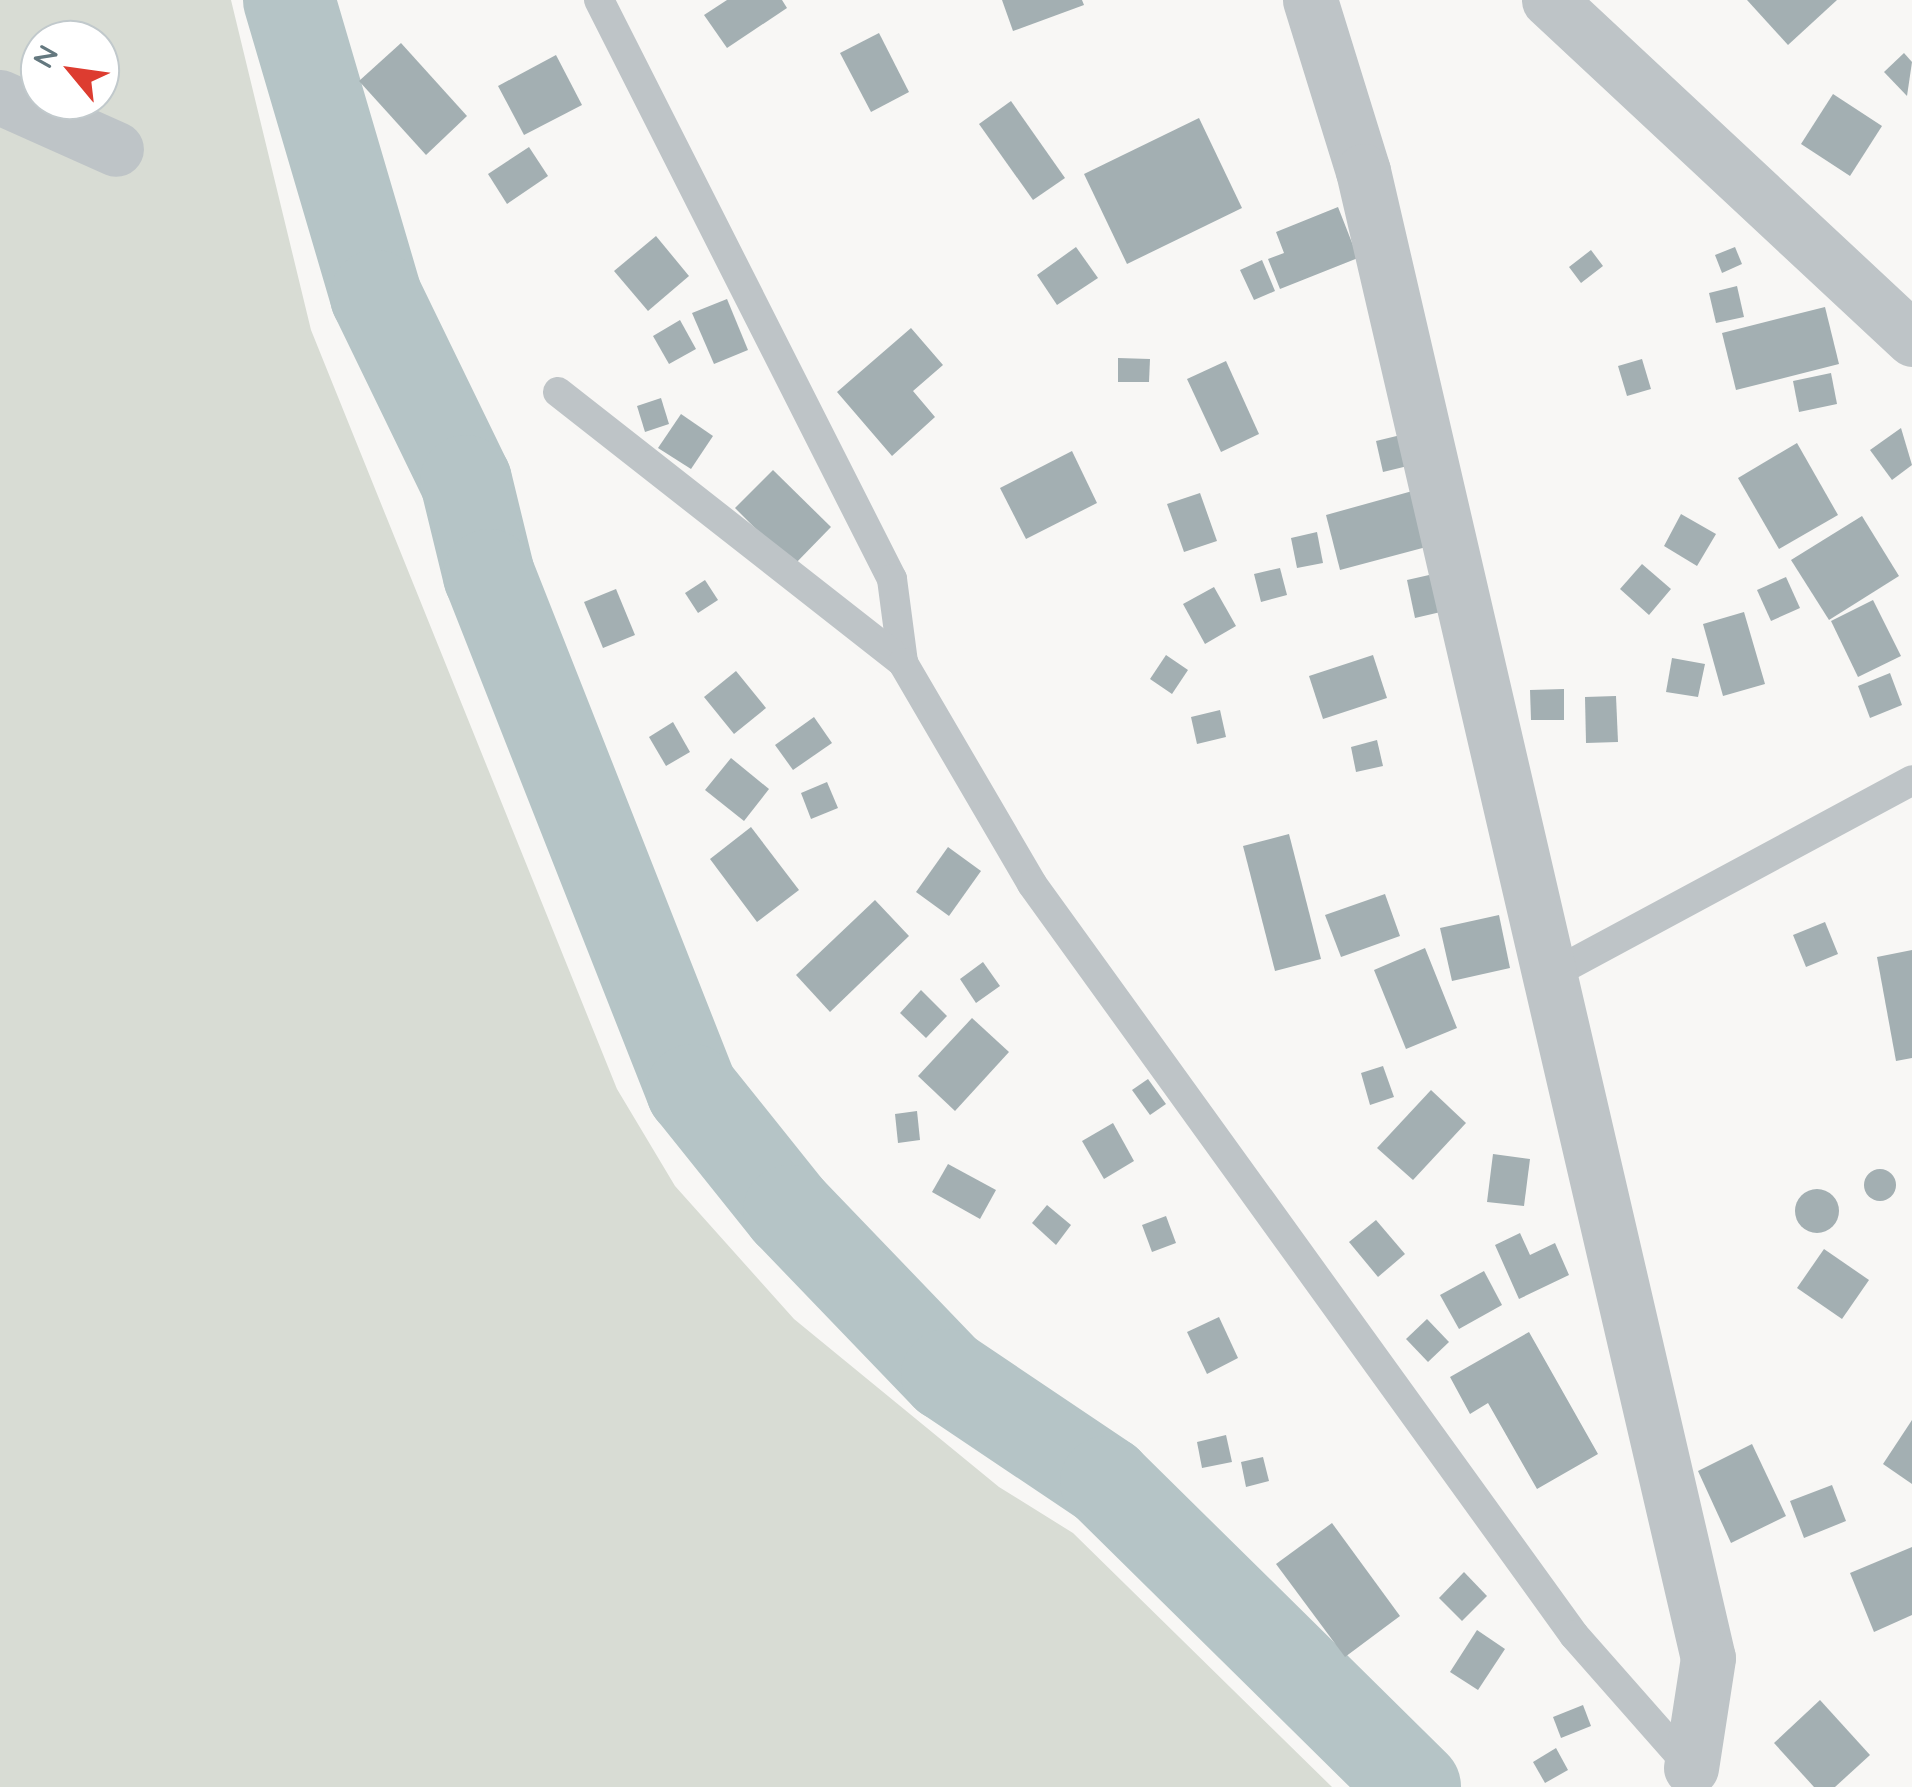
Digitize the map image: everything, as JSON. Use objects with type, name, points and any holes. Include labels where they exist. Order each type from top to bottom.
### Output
[{"type":"street","points":[[1310,0],[1363,171],[1545,978],[1708,1658],[1700,1777]]},
{"type":"street","points":[[1549,0],[1912,340]]},
{"type":"street","points":[[0,97],[116,149]]},
{"type":"lane","points":[[599,0],[892,579],[903,663]]},
{"type":"lane","points":[[558,392],[903,663],[1032,884],[1574,1635],[1700,1777]]},
{"type":"lane","points":[[1545,978],[1912,780]]},
{"type":"shaded area","points":[[0,0],[231,0],[311,330],[617,1089],[675,1186],[794,1319],[999,1487],[1073,1533],[1332,1787],[0,1787]]},
{"type":"building","points":[[727,0],[782,0],[787,8],[727,48],[704,15]]},
{"type":"building","points":[[1002,0],[1082,0],[1084,5],[1013,31]]},
{"type":"building","points":[[1747,0],[1837,0],[1788,45]]},
{"type":"building","points":[[879,33],[909,92],[871,112],[840,53]]},
{"type":"building","points":[[401,43],[467,116],[426,155],[359,81]]},
{"type":"building","points":[[1904,53],[1912,62],[1907,96],[1884,72]]},
{"type":"building","points":[[556,55],[582,105],[524,135],[498,86]]},
{"type":"building","points":[[1833,94],[1882,126],[1850,176],[1801,144]]},
{"type":"building","points":[[1011,101],[1065,178],[1033,200],[979,124]]},
{"type":"building","points":[[1199,118],[1242,208],[1127,264],[1084,174]]},
{"type":"building","points":[[529,147],[548,176],[507,204],[488,174]]},
{"type":"building","points":[[1338,207],[1358,258],[1280,289],[1268,259],[1284,253],[1276,232]]},
{"type":"building","points":[[656,236],[689,276],[648,311],[614,271]]},
{"type":"building","points":[[1076,247],[1098,278],[1057,305],[1037,275]]},
{"type":"building","points":[[1735,247],[1742,264],[1722,273],[1715,255]]},
{"type":"building","points":[[1591,250],[1603,266],[1581,283],[1569,267]]},
{"type":"building","points":[[1262,260],[1275,291],[1254,300],[1240,270]]},
{"type":"building","points":[[1737,286],[1744,317],[1716,323],[1709,293]]},
{"type":"building","points":[[727,299],[748,350],[714,364],[692,313]]},
{"type":"building","points":[[1825,307],[1839,364],[1736,390],[1722,333]]},
{"type":"building","points":[[680,320],[696,349],[669,364],[653,336]]},
{"type":"building","points":[[911,328],[943,365],[913,391],[935,417],[892,456],[837,392]]},
{"type":"building","points":[[1118,358],[1150,359],[1149,382],[1118,382]]},
{"type":"building","points":[[1642,359],[1651,389],[1627,396],[1618,366]]},
{"type":"building","points":[[1226,361],[1259,434],[1221,452],[1187,379]]},
{"type":"building","points":[[1831,373],[1837,404],[1799,412],[1793,381]]},
{"type":"building","points":[[661,398],[669,424],[645,432],[637,406]]},
{"type":"building","points":[[681,414],[713,436],[691,469],[658,448]]},
{"type":"building","points":[[1901,428],[1912,465],[1892,480],[1870,450]]},
{"type":"building","points":[[1409,433],[1416,464],[1383,472],[1376,441]]},
{"type":"building","points":[[1797,443],[1838,515],[1779,549],[1738,478]]},
{"type":"building","points":[[1072,451],[1097,503],[1026,539],[1000,488]]},
{"type":"building","points":[[773,470],[831,527],[793,566],[735,508]]},
{"type":"building","points":[[1416,490],[1430,546],[1340,570],[1326,515]]},
{"type":"building","points":[[1200,493],[1217,541],[1184,552],[1167,504]]},
{"type":"building","points":[[1681,514],[1716,534],[1697,566],[1664,546]]},
{"type":"building","points":[[1862,516],[1899,576],[1829,620],[1791,560]]},
{"type":"building","points":[[1317,532],[1323,563],[1297,568],[1291,538]]},
{"type":"building","points":[[1642,564],[1671,589],[1649,615],[1620,589]]},
{"type":"building","points":[[1280,568],[1287,595],[1261,602],[1254,574]]},
{"type":"building","points":[[1438,573],[1445,611],[1415,618],[1407,580]]},
{"type":"building","points":[[1786,577],[1800,608],[1771,621],[1757,590]]},
{"type":"building","points":[[705,580],[718,600],[698,613],[685,593]]},
{"type":"building","points":[[1214,587],[1236,626],[1205,644],[1183,604]]},
{"type":"building","points":[[616,589],[635,635],[603,648],[584,602]]},
{"type":"building","points":[[1873,600],[1901,656],[1858,677],[1831,621]]},
{"type":"building","points":[[1744,612],[1765,684],[1723,696],[1703,624]]},
{"type":"building","points":[[1166,655],[1188,670],[1172,694],[1150,679]]},
{"type":"building","points":[[1373,655],[1387,698],[1323,719],[1309,676]]},
{"type":"building","points":[[1672,658],[1705,664],[1698,697],[1666,692]]},
{"type":"building","points":[[736,671],[766,708],[734,734],[704,697]]},
{"type":"building","points":[[1890,673],[1902,705],[1870,718],[1858,686]]},
{"type":"building","points":[[1564,689],[1564,720],[1531,720],[1530,690]]},
{"type":"building","points":[[1616,696],[1618,742],[1586,743],[1585,697]]},
{"type":"building","points":[[1220,710],[1226,737],[1197,744],[1191,717]]},
{"type":"building","points":[[814,717],[832,743],[793,770],[775,745]]},
{"type":"building","points":[[673,722],[690,752],[666,766],[649,737]]},
{"type":"building","points":[[1377,740],[1383,766],[1356,772],[1351,747]]},
{"type":"building","points":[[731,758],[769,789],[744,821],[705,790]]},
{"type":"building","points":[[827,782],[838,808],[811,819],[801,793]]},
{"type":"building","points":[[751,827],[799,890],[757,922],[710,859]]},
{"type":"building","points":[[1289,834],[1321,959],[1275,971],[1243,846]]},
{"type":"building","points":[[948,847],[981,871],[949,916],[916,892]]},
{"type":"building","points":[[1385,894],[1400,936],[1341,957],[1325,915]]},
{"type":"building","points":[[875,900],[909,936],[830,1012],[796,975]]},
{"type":"building","points":[[1499,915],[1510,968],[1452,981],[1440,928]]},
{"type":"building","points":[[1825,922],[1838,954],[1806,967],[1793,935]]},
{"type":"building","points":[[1425,948],[1457,1028],[1406,1049],[1374,970]]},
{"type":"building","points":[[1912,950],[1912,1058],[1896,1061],[1877,957]]},
{"type":"building","points":[[983,962],[1000,986],[976,1003],[960,979]]},
{"type":"building","points":[[921,990],[947,1016],[926,1038],[900,1013]]},
{"type":"building","points":[[972,1018],[1009,1052],[955,1111],[918,1076]]},
{"type":"building","points":[[1383,1066],[1394,1097],[1370,1105],[1361,1073]]},
{"type":"building","points":[[1148,1079],[1166,1104],[1150,1115],[1132,1090]]},
{"type":"building","points":[[1431,1090],[1466,1123],[1413,1180],[1377,1148]]},
{"type":"building","points":[[917,1111],[920,1140],[898,1143],[895,1114]]},
{"type":"building","points":[[1113,1123],[1134,1161],[1104,1179],[1082,1141]]},
{"type":"building","points":[[1493,1154],[1530,1159],[1524,1206],[1487,1202]]},
{"type":"building","points":[[948,1164],[996,1190],[980,1219],[932,1192]]},
{"type":"building","points":[[1880,1169],[1891,1174],[1896,1185],[1891,1196],[1880,1201],[1869,1196],[1864,1185],[1869,1174]]},
{"type":"building","points":[[1817,1189],[1833,1195],[1839,1211],[1833,1227],[1817,1233],[1801,1227],[1795,1211],[1801,1195]]},
{"type":"building","points":[[1047,1205],[1071,1225],[1056,1245],[1032,1223]]},
{"type":"building","points":[[1166,1216],[1176,1243],[1152,1252],[1142,1225]]},
{"type":"building","points":[[1376,1220],[1405,1254],[1378,1277],[1349,1242]]},
{"type":"building","points":[[1520,1233],[1530,1255],[1555,1243],[1569,1275],[1519,1299],[1495,1245]]},
{"type":"building","points":[[1824,1249],[1869,1280],[1842,1319],[1797,1288]]},
{"type":"building","points":[[1484,1271],[1502,1305],[1459,1329],[1440,1295]]},
{"type":"building","points":[[1219,1317],[1238,1358],[1207,1374],[1187,1332]]},
{"type":"building","points":[[1427,1319],[1449,1342],[1428,1362],[1406,1339]]},
{"type":"building","points":[[1529,1332],[1598,1454],[1537,1489],[1488,1403],[1470,1414],[1450,1377]]},
{"type":"building","points":[[1912,1420],[1912,1484],[1883,1464]]},
{"type":"building","points":[[1226,1435],[1232,1462],[1202,1468],[1197,1442]]},
{"type":"building","points":[[1752,1444],[1786,1516],[1731,1543],[1698,1471]]},
{"type":"building","points":[[1263,1457],[1269,1481],[1246,1487],[1241,1462]]},
{"type":"building","points":[[1832,1485],[1846,1521],[1804,1538],[1790,1501]]},
{"type":"building","points":[[1332,1523],[1400,1616],[1345,1657],[1276,1564]]},
{"type":"building","points":[[1912,1547],[1912,1615],[1874,1632],[1850,1573]]},
{"type":"building","points":[[1464,1572],[1487,1596],[1462,1621],[1439,1598]]},
{"type":"building","points":[[1477,1630],[1505,1649],[1478,1690],[1450,1672]]},
{"type":"building","points":[[1820,1700],[1870,1755],[1835,1787],[1814,1787],[1774,1743]]},
{"type":"building","points":[[1583,1705],[1591,1726],[1561,1738],[1553,1717]]},
{"type":"building","points":[[1556,1748],[1568,1770],[1545,1783],[1533,1762]]},
{"type":"waterway","points":[[289,0],[376,296],[466,481],[489,575],[692,1090],[789,1211],[947,1375],[1106,1482],[1415,1787]]}]
